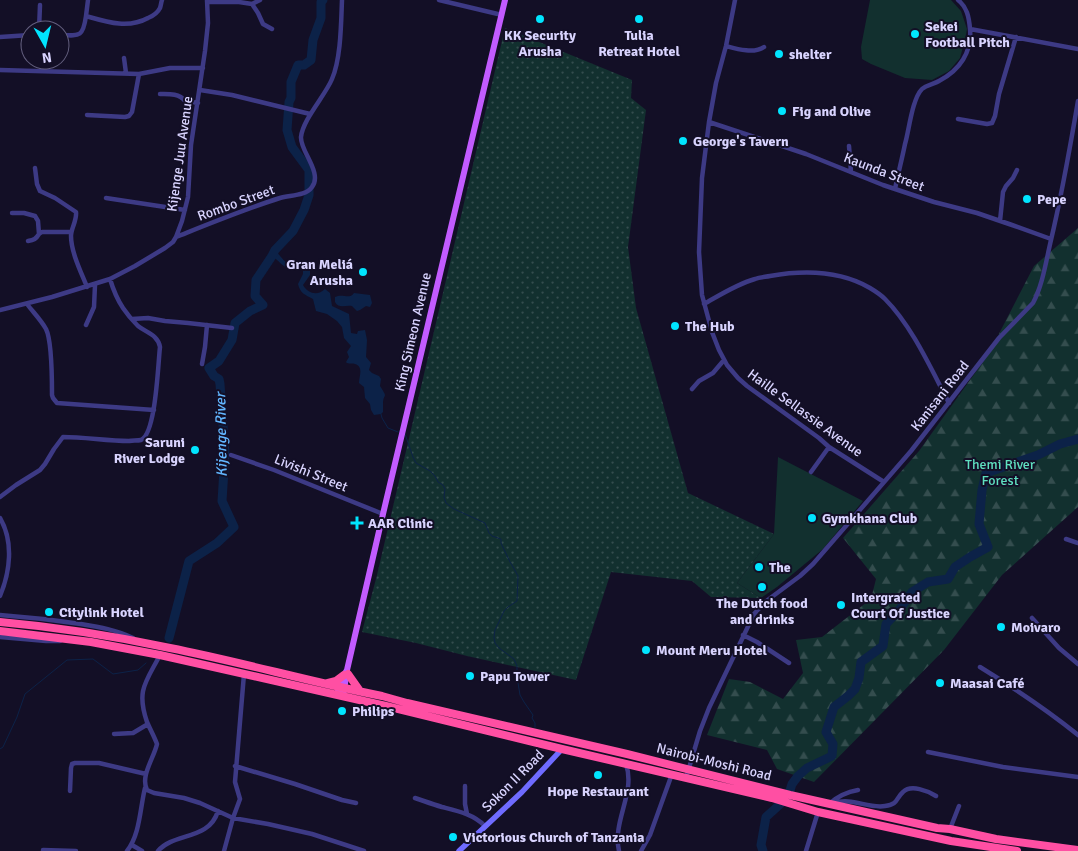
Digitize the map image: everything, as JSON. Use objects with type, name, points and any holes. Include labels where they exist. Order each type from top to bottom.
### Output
[{"type":"highway","points":[[0,622],[101,634],[141,642],[341,691]]},
{"type":"highway","points":[[0,631],[91,642],[244,674],[314,685],[336,681],[346,673],[360,692]]},
{"type":"highway","points":[[326,684],[341,691]]},
{"type":"highway","name":"Nairobi-Moshi Road","points":[[341,691],[360,692],[689,769],[773,795]]},
{"type":"highway","name":"Nairobi-Moshi Road","points":[[341,691],[562,749],[686,778],[789,799],[831,804],[996,840],[1078,850]]},
{"type":"highway","name":"Nairobi-Moshi Road","points":[[789,799],[818,812],[993,849],[1018,851]]},
{"type":"main road","name":"King Simeon Avenue","points":[[341,691],[506,0]]},
{"type":"street","points":[[70,36],[80,34],[85,27],[88,0]]},
{"type":"street","points":[[86,16],[121,24],[138,23],[152,17],[160,9],[162,0]]},
{"type":"street","points":[[207,1],[252,4],[260,0]]},
{"type":"street","points":[[200,90],[232,95],[310,114],[335,72],[338,58],[342,0]]},
{"type":"street","points":[[439,0],[502,15]]},
{"type":"street","name":"Haille Sellassie Avenue","points":[[735,0],[726,46],[716,82],[702,178],[700,262],[704,304],[712,332],[724,360],[732,372],[747,386],[820,438],[829,447],[884,482]]},
{"type":"street","points":[[895,189],[917,98],[922,89],[945,78],[960,65],[965,57],[971,35],[969,17],[966,9],[958,0]]},
{"type":"street","name":"Kijenge Juu Avenue","points":[[176,238],[188,197],[191,145],[208,23],[207,1]]},
{"type":"street","points":[[252,4],[263,24],[272,29]]},
{"type":"street","points":[[39,20],[40,5]]},
{"type":"street","points":[[970,28],[1078,49]]},
{"type":"street","points":[[0,36],[20,35]]},
{"type":"street","points":[[958,119],[987,124],[992,123],[1016,37]]},
{"type":"street","points":[[726,46],[754,50],[764,47]]},
{"type":"street","points":[[124,58],[126,72]]},
{"type":"street","points":[[0,70],[126,72],[139,74],[170,68],[203,68]]},
{"type":"street","points":[[87,115],[125,118],[129,116],[132,112],[139,74]]},
{"type":"street","points":[[160,94],[173,94],[183,98],[185,101],[198,103]]},
{"type":"street","name":"Kanisani Road","points":[[686,778],[704,720],[754,614],[765,602],[813,564],[911,451],[999,338],[1033,303],[1044,272],[1059,210],[1078,101]]},
{"type":"street","name":"Rombo Street","points":[[176,238],[258,205],[304,193],[312,188],[314,172],[301,137],[310,114]]},
{"type":"street","name":"Kaunda Street","points":[[709,122],[806,154],[895,189],[934,202],[977,213],[1051,239]]},
{"type":"street","points":[[849,146],[851,172]]},
{"type":"street","points":[[35,168],[40,191],[55,198],[76,212],[71,232],[72,248],[86,287]]},
{"type":"street","points":[[1000,221],[1004,192],[1017,170]]},
{"type":"street","points":[[106,198],[185,210]]},
{"type":"street","points":[[12,213],[24,213],[35,216],[38,221],[38,234],[36,238],[28,241]]},
{"type":"street","points":[[38,234],[42,232],[71,232]]},
{"type":"street","points":[[0,310],[95,285],[110,279],[165,248],[176,238]]},
{"type":"street","points":[[704,304],[756,278],[785,273],[816,272],[856,281],[879,294],[894,308],[912,334],[949,403]]},
{"type":"street","points":[[0,497],[40,470],[62,438],[120,441],[140,440],[145,437],[151,425],[154,410],[160,347],[157,338],[143,330],[124,309],[117,298],[110,279]]},
{"type":"street","points":[[86,325],[94,307],[95,285]]},
{"type":"street","points":[[27,304],[48,334],[52,395],[57,403],[154,410]]},
{"type":"street","points":[[132,319],[148,318],[232,328]]},
{"type":"street","points":[[202,364],[207,325]]},
{"type":"street","points":[[692,389],[699,381],[713,373],[724,360]]},
{"type":"street","points":[[811,472],[829,447]]},
{"type":"street","name":"Livishi Street","points":[[231,455],[274,470],[382,514]]},
{"type":"street","points":[[0,518],[6,532],[9,557],[8,572],[0,596]]},
{"type":"street","points":[[1066,539],[1078,543]]},
{"type":"street","points":[[0,615],[53,620],[104,628],[123,633],[141,642]]},
{"type":"street","points":[[1032,618],[1059,648],[1078,664]]},
{"type":"street","points":[[743,635],[789,662]]},
{"type":"street","points":[[0,637],[91,642]]},
{"type":"street","points":[[127,851],[136,835],[146,774],[157,744],[148,724],[141,700],[142,691],[160,655]]},
{"type":"street","points":[[980,668],[1030,699],[1078,735]]},
{"type":"street","points":[[224,851],[240,799],[234,782],[244,674]]},
{"type":"street","points":[[114,734],[133,733],[148,724]]},
{"type":"street","name":"Sokon II Road","points":[[458,851],[522,792],[562,749]]},
{"type":"street","points":[[928,752],[1003,767],[1078,777]]},
{"type":"street","points":[[70,791],[72,764],[75,763],[112,765],[146,774]]},
{"type":"street","points":[[619,851],[618,828],[629,782],[629,772],[626,764]]},
{"type":"street","points":[[236,766],[356,803]]},
{"type":"street","points":[[641,851],[650,835],[672,774]]},
{"type":"street","points":[[465,786],[467,814]]},
{"type":"street","points":[[145,788],[154,793],[200,803],[233,818],[312,834],[364,851]]},
{"type":"street","points":[[831,804],[844,801],[884,806],[896,803],[903,792],[908,789],[922,790],[936,796]]},
{"type":"street","points":[[831,804],[836,797],[858,790]]},
{"type":"street","points":[[415,798],[467,814],[485,826]]},
{"type":"street","points":[[950,829],[959,806]]},
{"type":"street","points":[[158,851],[168,842],[191,836],[203,829],[214,820],[218,811]]},
{"type":"street","points":[[806,851],[818,812]]},
{"type":"street","points":[[132,845],[142,851]]},
{"type":"street","points":[[43,850],[76,851]]},
{"type":"green space","name":"Sekei Football Pitch","points":[[870,0],[951,0],[961,11],[967,29],[960,58],[949,71],[932,80],[905,78],[862,59],[861,47]]},
{"type":"green space","points":[[505,28],[632,80],[631,98],[646,110],[628,247],[636,308],[688,493],[774,534],[737,583],[761,598],[711,597],[692,581],[611,572],[576,680],[362,632]]},
{"type":"green space","name":"Themi River Forest","points":[[1078,228],[1078,507],[1002,575],[944,650],[814,782],[777,769],[767,750],[707,735],[729,679],[750,682],[783,699],[803,673],[796,640],[822,637],[871,599],[876,579],[843,538],[919,451],[988,355],[1034,266]]},
{"type":"green space","name":"Gymkhana Club","points":[[778,457],[863,501],[823,549],[761,598],[737,583],[774,534]]},
{"type":"water","points":[[275,250],[289,264],[301,264],[310,269],[310,275],[303,285],[313,293],[319,293],[325,289],[330,293],[332,306],[349,314],[351,333],[357,334],[358,331],[365,330],[367,340],[366,357],[371,363],[369,370],[381,379],[380,386],[385,395],[383,412],[381,414],[374,415],[370,404],[365,398],[364,387],[359,383],[360,372],[358,365],[346,362],[349,357],[347,352],[351,346],[344,338],[342,327],[327,314],[316,311],[313,299],[300,290],[298,284],[303,274],[303,269],[290,269],[286,267],[272,256]]},
{"type":"water","points":[[354,293],[370,295],[372,303],[370,307],[366,306],[357,311],[352,306],[340,306],[335,302],[335,297],[350,296]]},
{"type":"waterway","name":"Kijenge River","points":[[169,638],[189,561],[217,543],[234,527],[222,501],[225,454],[220,384],[219,379],[214,376],[209,368],[219,361],[232,340],[235,323],[250,311],[263,305],[255,296],[256,280],[275,250],[293,231],[304,210],[309,195],[309,170],[292,147],[287,130],[289,102],[291,98],[291,82],[298,65],[304,65],[311,60],[313,40],[321,18],[321,2],[323,0]]},
{"type":"waterway","points":[[381,414],[388,428],[398,432]]},
{"type":"waterway","points":[[405,434],[416,463],[430,471],[438,482],[443,485],[446,503],[454,509],[485,523],[489,533],[501,539],[501,543],[518,576],[517,601],[504,611],[495,630],[494,637],[495,643],[499,648],[514,659],[517,666],[520,695],[533,715],[535,727]]},
{"type":"waterway","points":[[763,851],[761,845],[766,817],[788,797],[792,784],[798,776],[807,768],[832,756],[833,744],[826,732],[834,707],[855,689],[859,678],[861,662],[883,646],[886,624],[912,592],[928,582],[948,579],[955,567],[988,547],[979,524],[982,490],[986,473],[1038,455],[1060,444],[1078,439]]},
{"type":"waterway","points":[[0,749],[3,747],[17,717],[25,694],[67,660],[93,659],[113,674],[138,670],[146,663]]},
{"type":"place","name":"KK Security Arusha","points":[[540,19]]},
{"type":"place","name":"Tulia Retreat Hotel","points":[[639,19]]},
{"type":"place","name":"Sekei Football Pitch","points":[[915,34]]},
{"type":"place","name":"shelter","points":[[779,54]]},
{"type":"place","name":"Fig and Olive","points":[[782,111]]},
{"type":"place","name":"George's Tavern","points":[[683,141]]},
{"type":"place","name":"Pepe","points":[[1027,199]]},
{"type":"place","name":"Gran Meliá Arusha","points":[[363,272]]},
{"type":"place","name":"The Hub","points":[[675,326]]},
{"type":"place","name":"Saruni River Lodge","points":[[195,450]]},
{"type":"place","name":"Gymkhana Club","points":[[812,518]]},
{"type":"place","name":"AAR Clinic","points":[[357,523]]},
{"type":"place","name":"The","points":[[759,567]]},
{"type":"place","name":"The Dutch food and drinks","points":[[762,587]]},
{"type":"place","name":"Intergrated Court Of Justice","points":[[841,605]]},
{"type":"place","name":"Citylink Hotel","points":[[49,612]]},
{"type":"place","name":"Moivaro","points":[[1001,627]]},
{"type":"place","name":"Mount Meru Hotel","points":[[646,650]]},
{"type":"place","name":"Papu Tower","points":[[470,676]]},
{"type":"place","name":"Maasai Café","points":[[940,683]]},
{"type":"place","name":"Philips","points":[[342,711]]},
{"type":"place","name":"Hope Restaurant","points":[[598,775]]},
{"type":"place","name":"Victorious Church of Tanzania","points":[[453,837]]}]
